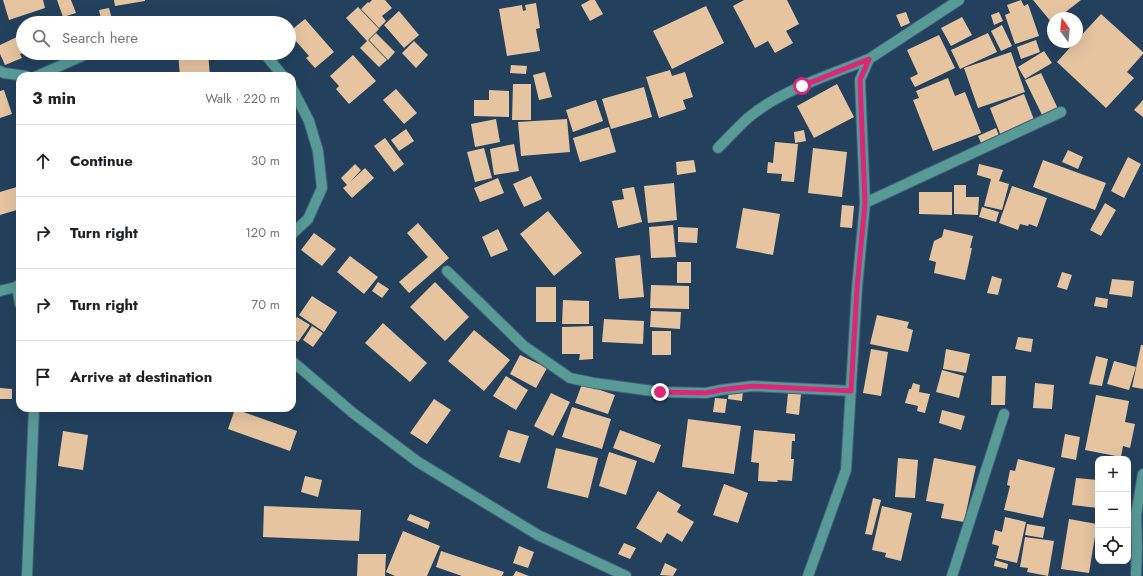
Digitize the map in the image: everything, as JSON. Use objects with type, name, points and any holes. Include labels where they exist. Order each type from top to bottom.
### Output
[{"type":"street","points":[[718,148],[749,118],[767,105],[802,86],[869,59],[959,0]]},
{"type":"street","points":[[808,576],[846,470],[857,288],[865,203],[860,80],[869,59]]},
{"type":"street","points":[[46,72],[73,60]]},
{"type":"street","points":[[270,60],[280,72]]},
{"type":"street","points":[[0,71],[16,75]]},
{"type":"street","points":[[296,96],[309,121],[318,151],[322,188],[308,219],[296,230]]},
{"type":"street","points":[[865,203],[1061,112]]},
{"type":"street","points":[[447,272],[524,346],[570,378],[594,383],[660,392],[706,393],[753,386],[851,391]]},
{"type":"street","points":[[0,291],[16,287]]},
{"type":"street","points":[[296,364],[353,413],[418,462],[538,535],[626,576]]},
{"type":"street","points":[[27,576],[34,412]]},
{"type":"street","points":[[952,576],[1004,414]]},
{"type":"street","points":[[1137,574],[1136,515],[1143,474]]},
{"type":"building","points":[[3,0],[43,0],[45,8],[21,16],[16,16],[16,18],[9,20]]},
{"type":"building","points":[[57,0],[71,0],[76,13],[63,16]]},
{"type":"building","points":[[114,0],[145,0],[145,1],[115,6]]},
{"type":"building","points":[[372,0],[385,0],[392,8],[382,16],[386,21],[379,28],[361,9]]},
{"type":"building","points":[[590,0],[595,0],[603,14],[590,21],[581,5]]},
{"type":"building","points":[[744,0],[787,0],[799,24],[786,31],[793,43],[775,53],[768,41],[755,48],[733,6]]},
{"type":"building","points":[[1021,0],[1024,6],[1028,4],[1039,36],[1015,44],[1005,15],[1010,13],[1007,5]]},
{"type":"building","points":[[1033,0],[1081,0],[1066,12],[1047,12],[1047,17]]},
{"type":"building","points":[[536,3],[540,28],[536,29],[540,51],[507,56],[499,9],[522,5],[523,11],[526,10],[525,5]]},
{"type":"building","points":[[706,6],[724,43],[672,69],[653,31]]},
{"type":"building","points":[[358,7],[379,29],[367,41],[346,18]]},
{"type":"building","points":[[109,8],[111,16],[100,16],[99,10]]},
{"type":"building","points":[[399,11],[419,35],[404,48],[384,25]]},
{"type":"building","points":[[906,12],[910,23],[901,27],[896,15]]},
{"type":"building","points":[[999,12],[1003,21],[994,25],[991,15]]},
{"type":"building","points":[[1101,14],[1143,52],[1143,54],[1127,72],[1134,78],[1106,108],[1057,62],[1070,48],[1083,48],[1083,34]]},
{"type":"building","points":[[962,17],[972,35],[951,46],[941,28]]},
{"type":"building","points":[[305,19],[334,52],[315,68],[306,58],[309,56],[296,41],[296,26]]},
{"type":"building","points":[[1002,25],[1012,46],[1001,51],[991,31]]},
{"type":"building","points":[[376,33],[395,52],[388,60],[369,40]]},
{"type":"building","points":[[988,33],[997,52],[960,69],[951,50]]},
{"type":"building","points":[[939,35],[955,68],[915,87],[910,78],[918,74],[907,50]]},
{"type":"building","points":[[16,37],[17,60],[5,65],[0,54],[0,45]]},
{"type":"building","points":[[368,40],[387,60],[379,67],[360,48]]},
{"type":"building","points":[[1036,40],[1040,52],[1021,59],[1017,47]]},
{"type":"building","points":[[414,41],[428,55],[416,68],[402,53]]},
{"type":"building","points":[[1044,51],[1052,63],[1025,79],[1018,67]]},
{"type":"building","points":[[1011,52],[1025,92],[978,108],[964,68]]},
{"type":"building","points":[[353,55],[376,81],[349,104],[336,89],[339,86],[330,76]]},
{"type":"building","points":[[179,60],[209,60],[210,72],[180,72]]},
{"type":"building","points":[[511,65],[527,66],[526,74],[510,73]]},
{"type":"building","points":[[670,70],[672,76],[685,72],[693,97],[683,100],[686,109],[659,118],[646,77]]},
{"type":"building","points":[[545,72],[552,97],[539,100],[533,75]]},
{"type":"building","points":[[1041,73],[1059,111],[1044,119],[1025,80]]},
{"type":"building","points":[[948,78],[955,96],[965,92],[981,133],[933,151],[913,100],[919,98],[916,91]]},
{"type":"building","points":[[513,84],[531,84],[531,120],[512,120]]},
{"type":"building","points":[[837,84],[854,117],[814,138],[797,106]]},
{"type":"building","points":[[644,87],[652,117],[611,129],[602,99]]},
{"type":"building","points":[[396,89],[417,113],[404,124],[383,100]]},
{"type":"building","points":[[4,90],[12,114],[0,118],[0,91]]},
{"type":"building","points":[[489,90],[509,91],[509,117],[474,116],[474,100],[489,100]]},
{"type":"building","points":[[1024,94],[1035,122],[1001,136],[990,108]]},
{"type":"building","points":[[596,100],[603,121],[573,132],[566,110]]},
{"type":"building","points":[[1143,100],[1143,117],[1134,110]]},
{"type":"building","points":[[496,119],[500,142],[475,147],[471,124]]},
{"type":"building","points":[[567,119],[570,152],[521,156],[518,122]]},
{"type":"building","points":[[609,127],[616,152],[580,162],[573,138]]},
{"type":"building","points":[[996,128],[1000,138],[982,145],[978,136]]},
{"type":"building","points":[[406,129],[414,141],[399,151],[391,140]]},
{"type":"building","points":[[804,130],[806,141],[795,143],[794,132]]},
{"type":"building","points":[[385,138],[404,164],[394,172],[374,146]]},
{"type":"building","points":[[775,142],[798,144],[794,182],[781,181],[782,174],[767,173],[768,162],[773,163]]},
{"type":"building","points":[[514,144],[519,171],[494,175],[490,149]]},
{"type":"building","points":[[484,148],[492,178],[475,182],[467,152]]},
{"type":"building","points":[[813,148],[847,152],[842,197],[808,193]]},
{"type":"building","points":[[1068,150],[1083,157],[1078,169],[1062,162]]},
{"type":"building","points":[[1128,157],[1141,164],[1124,198],[1111,191]]},
{"type":"building","points":[[694,160],[696,172],[677,175],[676,162]]},
{"type":"building","points":[[1043,160],[1106,183],[1095,210],[1033,187]]},
{"type":"building","points":[[355,164],[361,170],[350,182],[365,168],[374,178],[352,198],[343,188],[347,185],[341,178]]},
{"type":"building","points":[[979,164],[1003,170],[999,181],[1009,184],[1002,210],[984,206],[991,179],[977,175]]},
{"type":"building","points":[[531,176],[542,199],[524,207],[513,184]]},
{"type":"building","points":[[498,178],[504,193],[480,202],[474,188]]},
{"type":"building","points":[[674,183],[677,220],[648,223],[644,186]]},
{"type":"building","points":[[954,185],[966,185],[966,197],[979,197],[978,215],[954,214]]},
{"type":"building","points":[[1012,186],[1047,198],[1037,227],[1029,224],[1028,226],[1020,224],[1018,230],[999,223]]},
{"type":"building","points":[[16,187],[16,210],[0,215],[0,192]]},
{"type":"building","points":[[634,187],[642,222],[618,228],[612,201],[624,199],[622,189]]},
{"type":"building","points":[[919,192],[952,192],[952,215],[919,214]]},
{"type":"building","points":[[1105,203],[1116,210],[1101,236],[1090,230]]},
{"type":"building","points":[[842,205],[854,206],[852,228],[840,227]]},
{"type":"building","points":[[982,207],[999,212],[996,222],[979,217]]},
{"type":"building","points":[[743,208],[780,214],[773,255],[736,248]]},
{"type":"building","points":[[548,211],[582,253],[554,276],[520,234]]},
{"type":"building","points":[[418,223],[449,258],[409,293],[399,282],[428,257],[407,233]]},
{"type":"building","points":[[673,225],[676,257],[651,258],[649,227]]},
{"type":"building","points":[[678,227],[698,228],[697,243],[678,242]]},
{"type":"building","points":[[498,229],[508,250],[491,257],[482,237]]},
{"type":"building","points":[[944,229],[973,236],[965,280],[934,273],[936,262],[929,260],[934,241],[942,237]]},
{"type":"building","points":[[314,233],[336,249],[322,266],[301,250]]},
{"type":"building","points":[[640,255],[644,297],[619,299],[615,258]]},
{"type":"building","points":[[350,256],[378,277],[364,294],[337,272]]},
{"type":"building","points":[[677,262],[691,262],[691,283],[677,283]]},
{"type":"building","points":[[1062,272],[1072,275],[1067,290],[1057,287]]},
{"type":"building","points":[[992,276],[1002,279],[998,295],[987,293]]},
{"type":"building","points":[[1112,279],[1134,281],[1132,297],[1109,294]]},
{"type":"building","points":[[378,282],[389,289],[382,298],[372,291]]},
{"type":"building","points":[[435,282],[469,317],[445,341],[410,307]]},
{"type":"building","points":[[651,285],[689,286],[689,309],[650,308]]},
{"type":"building","points":[[536,287],[556,287],[556,322],[536,322]]},
{"type":"building","points":[[312,296],[337,312],[324,332],[299,315]]},
{"type":"building","points":[[1096,297],[1108,299],[1107,308],[1094,306]]},
{"type":"building","points":[[563,300],[589,301],[589,324],[562,324]]},
{"type":"building","points":[[651,311],[681,312],[680,329],[650,327]]},
{"type":"building","points":[[877,315],[909,322],[907,328],[913,330],[908,352],[870,344]]},
{"type":"building","points":[[297,317],[310,325],[298,342],[296,341]]},
{"type":"building","points":[[604,319],[644,321],[643,344],[602,342]]},
{"type":"building","points":[[383,323],[427,363],[410,382],[365,343]]},
{"type":"building","points":[[312,326],[323,333],[313,347],[303,340]]},
{"type":"building","points":[[593,326],[593,359],[579,360],[580,354],[562,354],[562,327]]},
{"type":"building","points":[[474,330],[510,360],[484,391],[448,361]]},
{"type":"building","points":[[652,331],[671,331],[671,355],[652,355]]},
{"type":"building","points":[[1018,337],[1033,339],[1031,352],[1015,349]]},
{"type":"building","points":[[1141,345],[1143,345],[1143,389],[1132,387]]},
{"type":"building","points":[[871,349],[888,352],[881,396],[863,393]]},
{"type":"building","points":[[946,349],[970,354],[966,373],[943,369]]},
{"type":"building","points":[[520,355],[547,368],[536,388],[510,374]]},
{"type":"building","points":[[1096,356],[1108,359],[1102,386],[1089,384]]},
{"type":"building","points":[[1114,361],[1136,367],[1129,390],[1107,384]]},
{"type":"building","points":[[942,370],[964,376],[959,398],[936,392]]},
{"type":"building","points":[[506,376],[528,390],[516,410],[493,396]]},
{"type":"building","points":[[992,376],[1006,376],[1005,405],[991,405]]},
{"type":"building","points":[[913,383],[920,385],[919,392],[930,394],[925,413],[917,411],[918,406],[905,403],[909,389],[911,389]]},
{"type":"building","points":[[1035,383],[1054,385],[1052,409],[1033,408]]},
{"type":"building","points":[[582,384],[615,395],[608,414],[575,403]]},
{"type":"building","points":[[0,388],[12,389],[12,399],[0,399]]},
{"type":"building","points":[[729,389],[743,390],[742,401],[728,399]]},
{"type":"building","points":[[551,393],[570,402],[553,436],[534,426]]},
{"type":"building","points":[[788,393],[801,394],[799,415],[786,413]]},
{"type":"building","points":[[1096,395],[1129,401],[1125,422],[1135,424],[1130,448],[1123,446],[1121,456],[1085,450]]},
{"type":"building","points":[[715,398],[727,399],[725,413],[713,412]]},
{"type":"building","points":[[434,399],[451,410],[427,444],[410,433]]},
{"type":"building","points":[[572,407],[611,419],[602,449],[562,437]]},
{"type":"building","points":[[942,410],[965,416],[961,430],[939,423]]},
{"type":"building","points":[[234,412],[243,412],[297,431],[290,451],[228,429]]},
{"type":"building","points":[[688,419],[741,426],[734,474],[682,467]]},
{"type":"building","points":[[508,430],[529,436],[520,463],[499,457]]},
{"type":"building","points":[[620,430],[661,445],[654,463],[613,448]]},
{"type":"building","points":[[754,430],[795,434],[795,441],[792,441],[791,459],[794,459],[792,481],[758,481],[759,463],[751,462]]},
{"type":"building","points":[[63,431],[88,435],[83,470],[58,466]]},
{"type":"building","points":[[1065,434],[1080,437],[1076,460],[1061,457]]},
{"type":"building","points":[[556,448],[598,458],[588,498],[547,488]]},
{"type":"building","points":[[609,452],[637,461],[626,495],[599,486]]},
{"type":"building","points":[[898,458],[918,460],[915,498],[895,497]]},
{"type":"building","points":[[934,458],[976,466],[964,522],[941,518],[944,504],[926,501]]},
{"type":"building","points":[[1018,459],[1055,468],[1043,518],[1004,510],[1010,486],[1007,485],[1010,470],[1015,471]]},
{"type":"building","points":[[305,476],[322,480],[318,497],[301,492]]},
{"type":"building","points":[[1076,478],[1095,480],[1095,508],[1072,505]]},
{"type":"building","points":[[724,484],[748,493],[738,523],[713,515]]},
{"type":"building","points":[[658,491],[681,505],[677,512],[694,522],[682,542],[667,533],[661,543],[636,528]]},
{"type":"building","points":[[873,498],[881,500],[872,535],[865,534]]},
{"type":"building","points":[[264,506],[361,510],[359,541],[263,537]]},
{"type":"building","points":[[882,506],[912,513],[901,561],[885,557],[886,553],[872,550]]},
{"type":"building","points":[[410,514],[430,522],[428,529],[407,520]]},
{"type":"building","points":[[1005,517],[1026,522],[1017,563],[996,558],[999,546],[992,544],[995,530],[1002,532]]},
{"type":"building","points":[[1069,519],[1095,524],[1095,536],[1089,573],[1061,569]]},
{"type":"building","points":[[1027,524],[1045,527],[1043,538],[1025,535]]},
{"type":"building","points":[[403,531],[440,546],[427,576],[395,576],[386,572]]},
{"type":"building","points":[[1025,537],[1054,541],[1048,576],[1027,572],[1028,568],[1020,567]]},
{"type":"building","points":[[624,543],[636,548],[630,559],[618,554]]},
{"type":"building","points":[[519,546],[534,552],[528,568],[513,563]]},
{"type":"building","points":[[441,551],[504,572],[502,576],[462,576],[436,567]]},
{"type":"building","points":[[358,554],[386,554],[385,576],[357,576]]},
{"type":"building","points":[[995,560],[1008,564],[1007,569],[994,566]]},
{"type":"building","points":[[665,563],[677,569],[673,576],[660,575]]},
{"type":"building","points":[[516,571],[529,576],[513,576]]},
{"type":"route","points":[[660,392],[706,393],[737,387],[753,386],[851,391],[857,288],[865,203],[860,80],[869,59],[802,86]]}]
